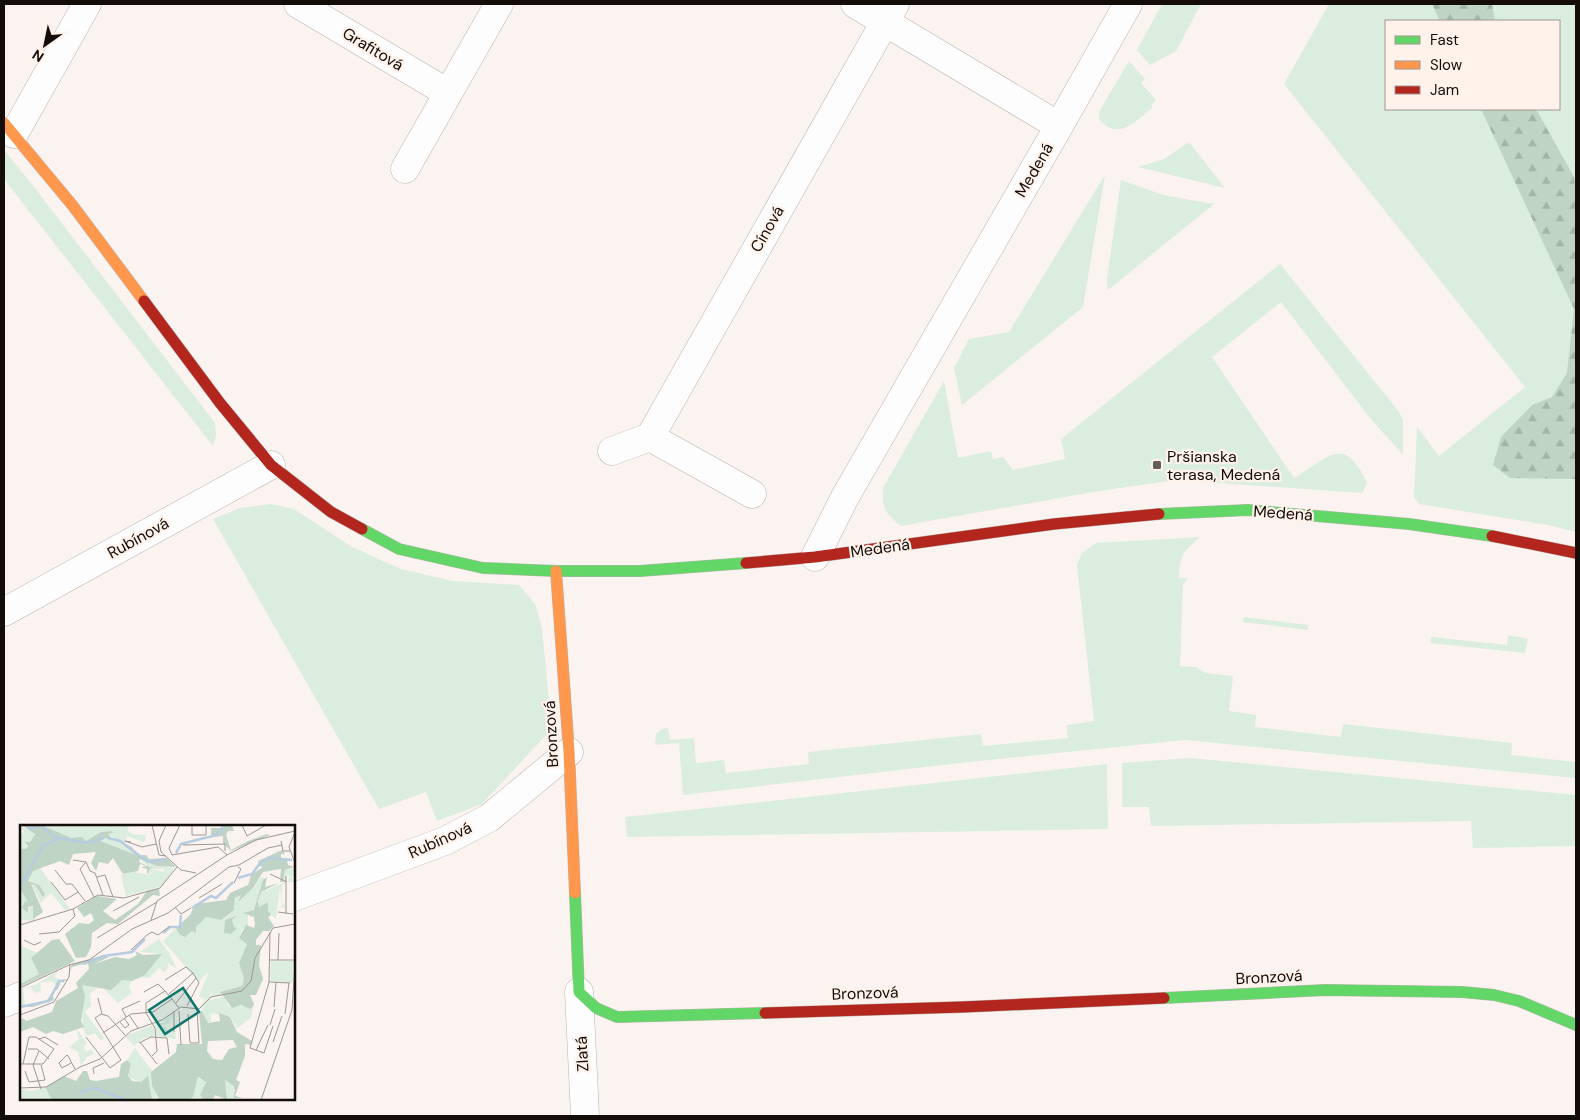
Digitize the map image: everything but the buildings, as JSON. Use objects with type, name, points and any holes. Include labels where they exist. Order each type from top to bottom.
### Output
[{"type":"street","points":[[87,4],[9,128],[73,206],[220,403],[271,465],[331,512],[399,549],[483,568],[556,571],[640,571],[815,557]]},
{"type":"street","name":"Grafitová","points":[[298,4],[448,93]]},
{"type":"street","points":[[405,169],[499,4]]},
{"type":"street","points":[[855,4],[890,13],[1060,126]]},
{"type":"street","name":"Medená","points":[[815,557],[845,497],[1060,126],[1128,4]]},
{"type":"street","name":"Cínová","points":[[650,437],[890,13]]},
{"type":"street","points":[[612,450],[650,437],[752,494]]},
{"type":"street","name":"Rubínová","points":[[4,612],[271,465]]},
{"type":"street","name":"Medená","points":[[815,557],[1054,524],[1154,515],[1248,510],[1409,524],[1497,537],[1576,552]]},
{"type":"street","name":"Bronzová","points":[[556,571],[569,752],[580,992],[591,1006],[605,1014],[617,1017],[954,1007],[1325,990],[1462,992],[1494,995],[1519,1002],[1576,1026]]},
{"type":"street","name":"Rubínová","points":[[295,897],[445,841],[471,828],[489,818],[569,752]]},
{"type":"street","name":"Zlatá","points":[[580,992],[585,1116]]},
{"type":"street","points":[[4,1003],[20,996]]},
{"type":"green space","points":[[1162,4],[1201,4],[1176,51],[1150,65],[1137,50]]},
{"type":"green space","points":[[1329,4],[1576,4],[1576,532],[1548,525],[1419,504],[1414,497],[1417,427],[1439,456],[1525,387],[1284,84]]},
{"type":"green space","points":[[1432,4],[1492,4],[1495,20],[1440,20]]},
{"type":"green space","points":[[1129,61],[1145,79],[1141,83],[1156,100],[1151,105],[1153,107],[1133,123],[1127,127],[1113,129],[1106,126],[1099,119],[1100,110]]},
{"type":"green space","points":[[1481,110],[1537,110],[1574,177],[1576,195],[1576,479],[1510,478],[1493,465],[1501,437],[1532,405],[1552,397],[1567,373],[1574,309]]},
{"type":"green space","points":[[1189,142],[1225,188],[1138,167],[1164,159]]},
{"type":"green space","points":[[4,150],[215,423],[216,435],[213,446],[4,179]]},
{"type":"green space","points":[[1105,175],[1083,307],[962,405],[954,368],[969,339],[1009,332]]},
{"type":"green space","points":[[1121,180],[1163,195],[1214,204],[1108,290],[1107,279]]},
{"type":"green space","points":[[1280,264],[1399,412],[1403,420],[1403,455],[1370,418],[1281,302],[1212,357],[1294,478],[1334,454],[1342,454],[1351,458],[1359,467],[1367,483],[1362,493],[1176,480],[1099,491],[901,526],[888,514],[883,501],[883,488],[944,381],[958,458],[991,451],[993,459],[1003,457],[1013,470],[1065,459],[1061,439]]},
{"type":"green space","points":[[271,504],[294,509],[352,547],[401,569],[453,581],[519,585],[535,604],[542,628],[551,724],[548,733],[482,804],[437,821],[426,792],[379,809],[213,519],[240,508]]},
{"type":"green space","points":[[1200,537],[1186,550],[1180,564],[1179,578],[1188,578],[1183,585],[1180,666],[1196,667],[1206,673],[1233,676],[1229,711],[1256,715],[1255,727],[1341,737],[1343,724],[1512,743],[1511,755],[1576,762],[1576,778],[1185,740],[960,763],[683,795],[679,743],[655,745],[656,734],[662,729],[668,728],[670,740],[694,738],[696,763],[724,760],[726,773],[809,764],[808,752],[981,734],[983,746],[1068,738],[1067,725],[1094,721],[1077,565],[1082,553],[1096,543]]},
{"type":"green space","points":[[1244,617],[1308,625],[1308,630],[1243,622]]},
{"type":"green space","points":[[1508,635],[1528,639],[1525,653],[1430,643],[1431,637],[1507,645]]},
{"type":"green space","points":[[1190,758],[1576,795],[1576,846],[1473,848],[1471,821],[1151,826],[1149,807],[1122,807],[1122,763]]},
{"type":"green space","points":[[1107,764],[1108,829],[627,837],[625,817]]},
{"type":"traffic: fast","points":[[1159,514],[1248,510],[1409,524],[1492,536]]},
{"type":"traffic: fast","points":[[362,529],[399,549],[483,568],[556,571],[640,571],[746,563]]},
{"type":"traffic: fast","points":[[575,893],[579,992],[596,1008],[617,1017],[765,1013]]},
{"type":"traffic: fast","points":[[1164,998],[1325,990],[1462,992],[1494,995],[1519,1001],[1576,1025]]},
{"type":"traffic: slow","points":[[4,123],[73,206],[144,301]]},
{"type":"traffic: slow","points":[[556,571],[569,752],[575,893]]},
{"type":"traffic: jam","points":[[144,301],[220,403],[271,465],[331,512],[362,529]]},
{"type":"traffic: jam","points":[[746,563],[815,557],[1054,524],[1159,514]]},
{"type":"traffic: jam","points":[[1492,536],[1576,553]]},
{"type":"traffic: jam","points":[[765,1013],[1164,998]]},
{"type":"place","name":"Pršianska terasa, Medená","points":[[1157,465]]}]
